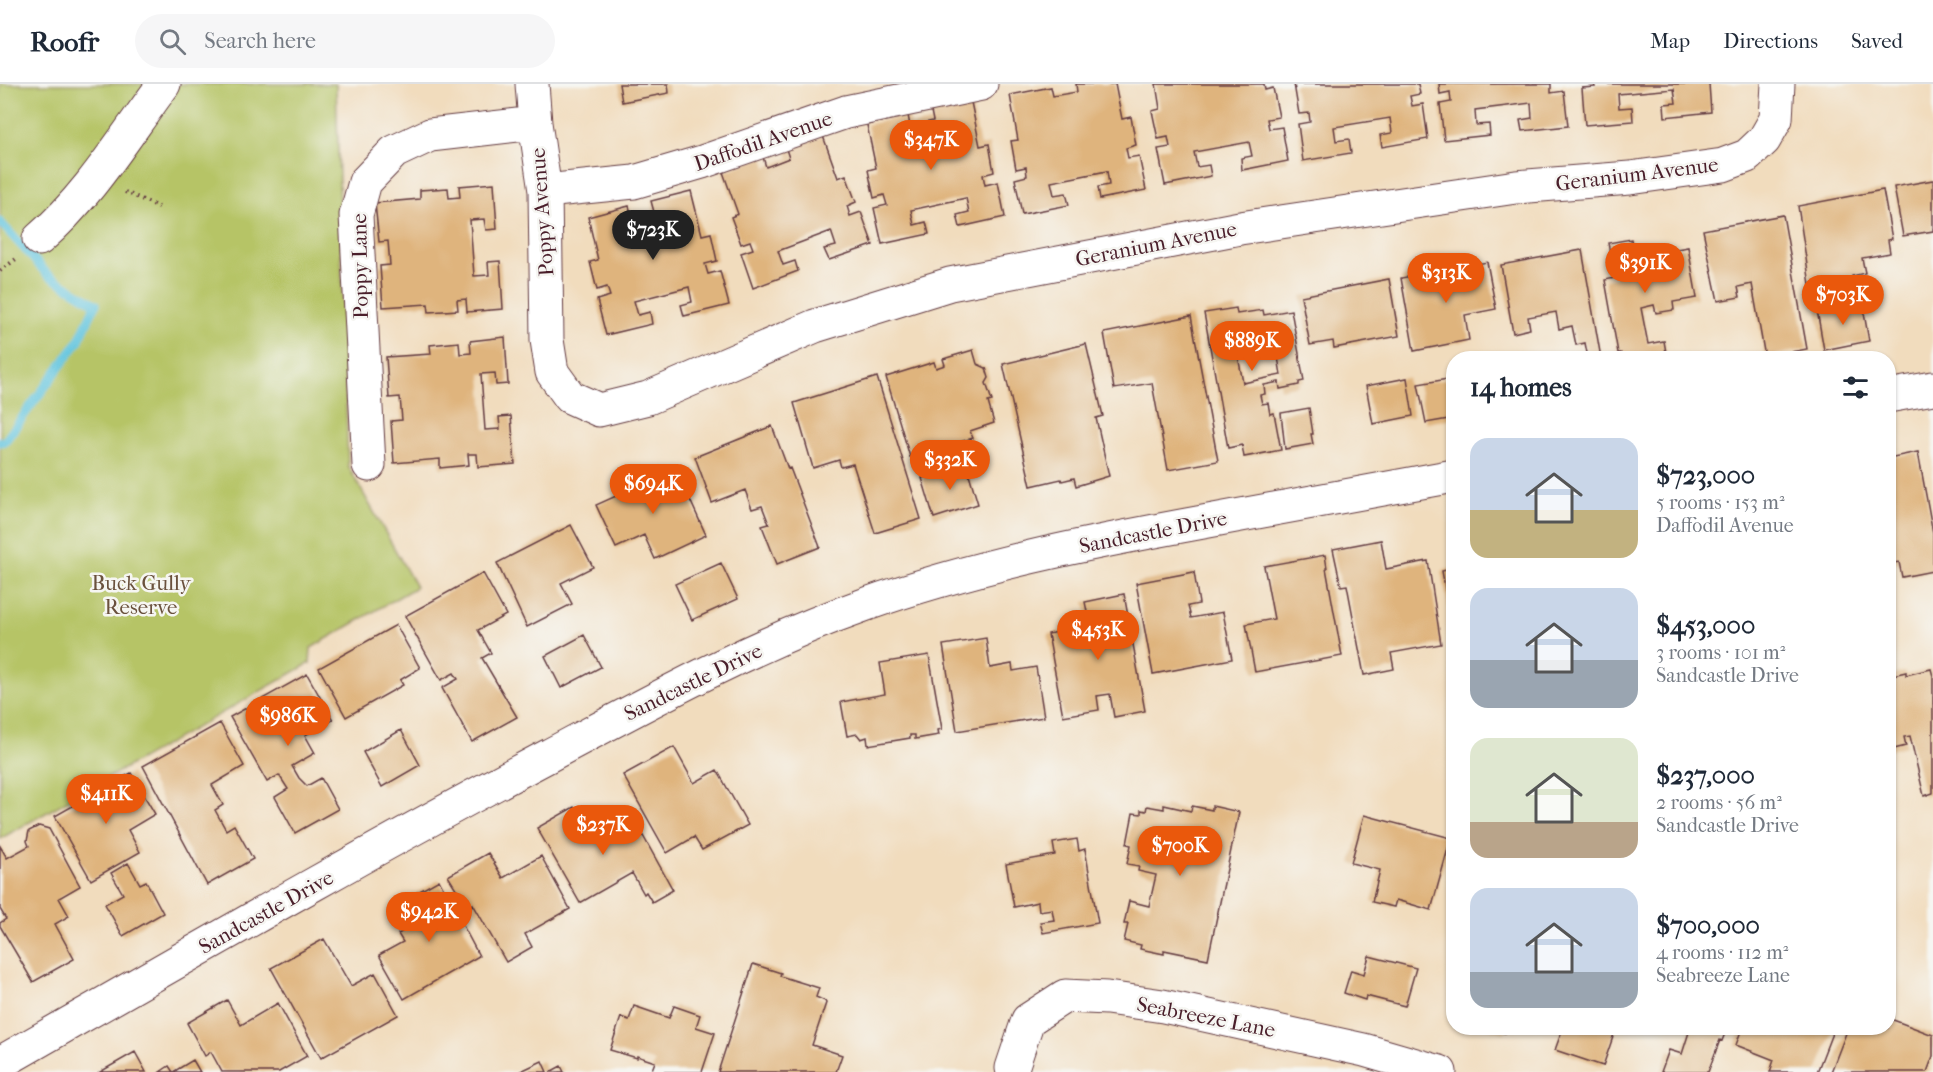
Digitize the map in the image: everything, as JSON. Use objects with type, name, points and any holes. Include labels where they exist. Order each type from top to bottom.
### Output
[{"type":"street","points":[[39,239],[54,226],[95,178],[164,84]]},
{"type":"street","name":"Poppy Avenue","points":[[532,84],[545,190],[547,340]]},
{"type":"street","name":"Daffodil Avenue","points":[[545,190],[634,182],[702,162],[846,112],[981,84]]},
{"type":"street","name":"Geranium Avenue","points":[[547,340],[552,372],[570,398],[599,410],[648,398],[815,326],[950,284],[1251,226],[1516,187],[1630,178],[1723,165],[1747,156],[1764,140],[1776,119],[1778,85]]},
{"type":"street","name":"Poppy Lane","points":[[369,465],[356,215],[364,182],[394,152],[430,135],[535,123]]},
{"type":"street","points":[[1896,395],[1933,388]]},
{"type":"street","name":"Sandcastle Drive","points":[[0,1063],[473,796],[713,670],[786,636],[936,581],[1014,559],[1104,540],[1446,477]]},
{"type":"street","name":"Seabreeze Lane","points":[[1013,1072],[1012,1068],[1028,1020],[1065,996],[1107,998],[1163,1006],[1364,1050],[1440,1072]]},
{"type":"green space","name":"Buck Gully Reserve","points":[[0,84],[336,84],[348,466],[416,587],[311,648],[310,663],[0,839]]},
{"type":"building","points":[[619,84],[668,84],[669,93],[622,102]]},
{"type":"building","points":[[1076,84],[1115,84],[1122,119],[1131,117],[1136,145],[1126,148],[1128,158],[1139,156],[1146,190],[1100,199],[1098,187],[1109,185],[1107,171],[1051,182],[1054,195],[1066,193],[1069,205],[1022,214],[1015,179],[1027,176],[1026,167],[1016,169],[1011,141],[1018,140],[1010,95],[1051,87],[1053,96],[1077,92]]},
{"type":"building","points":[[1156,84],[1264,84],[1265,90],[1273,88],[1279,117],[1267,119],[1269,129],[1282,127],[1288,161],[1242,170],[1241,158],[1252,156],[1249,142],[1194,152],[1197,167],[1209,165],[1211,176],[1165,185],[1158,149],[1170,147],[1168,137],[1158,139],[1152,111],[1160,109]]},
{"type":"building","points":[[1294,84],[1418,84],[1420,94],[1410,96],[1412,106],[1423,104],[1428,139],[1382,147],[1380,135],[1392,133],[1390,118],[1334,127],[1336,141],[1349,139],[1351,153],[1303,161],[1298,124],[1310,122],[1309,113],[1299,114]]},
{"type":"building","points":[[1439,84],[1551,84],[1551,93],[1564,91],[1568,126],[1522,131],[1520,120],[1532,118],[1531,103],[1475,110],[1476,125],[1489,124],[1490,135],[1444,140],[1440,104],[1451,102],[1450,92],[1440,94]]},
{"type":"building","points":[[1594,84],[1709,84],[1711,112],[1665,117],[1664,104],[1676,103],[1674,89],[1618,94],[1619,108],[1632,107],[1633,121],[1585,125],[1582,88],[1595,87]]},
{"type":"building","points":[[971,102],[980,146],[989,144],[994,172],[983,175],[985,185],[998,182],[1005,217],[960,227],[957,215],[969,212],[966,198],[911,210],[914,225],[926,222],[929,234],[882,244],[874,208],[887,205],[884,195],[874,198],[868,170],[876,168],[867,125],[908,115],[910,126],[933,121],[931,111]]},
{"type":"building","points":[[823,136],[838,178],[846,175],[856,202],[847,206],[850,216],[861,212],[873,245],[829,260],[824,249],[836,246],[831,231],[778,251],[783,265],[795,261],[798,271],[753,288],[741,253],[753,249],[750,241],[741,244],[731,217],[738,214],[723,172],[763,157],[766,167],[789,158],[786,149]]},
{"type":"building","points":[[1933,180],[1933,231],[1903,236],[1894,187]]},
{"type":"building","points":[[494,183],[497,229],[486,230],[484,219],[470,220],[474,276],[489,275],[488,262],[500,261],[503,309],[467,312],[466,299],[457,300],[458,310],[429,312],[428,304],[383,307],[380,266],[390,265],[388,241],[379,242],[375,203],[420,199],[420,190],[448,188],[449,198],[460,197],[459,186]]},
{"type":"building","points":[[1883,190],[1892,239],[1888,240],[1890,253],[1862,258],[1865,273],[1852,276],[1853,284],[1811,291],[1798,206]]},
{"type":"building","points":[[691,191],[702,235],[711,233],[717,261],[705,264],[708,274],[720,271],[729,305],[684,316],[681,305],[692,302],[689,287],[634,301],[638,315],[650,312],[652,324],[606,335],[597,300],[610,296],[607,287],[597,290],[590,262],[598,260],[588,217],[629,206],[632,217],[654,212],[651,201]]},
{"type":"building","points":[[1783,215],[1807,349],[1764,351],[1752,284],[1738,287],[1740,297],[1718,301],[1703,230]]},
{"type":"building","points":[[1631,239],[1634,257],[1688,247],[1697,298],[1673,302],[1674,310],[1656,313],[1654,305],[1641,308],[1648,344],[1664,341],[1666,351],[1618,351],[1605,280],[1615,278],[1608,243]]},
{"type":"building","points":[[1582,250],[1600,351],[1587,351],[1585,343],[1576,345],[1572,326],[1559,329],[1556,312],[1528,317],[1530,329],[1513,333],[1501,265]]},
{"type":"building","points":[[1487,262],[1496,309],[1465,315],[1469,340],[1414,351],[1401,278]]},
{"type":"building","points":[[1389,279],[1399,336],[1334,348],[1333,341],[1310,345],[1301,296]]},
{"type":"building","points":[[1862,302],[1869,341],[1824,350],[1817,310]]},
{"type":"building","points":[[1236,308],[1237,314],[1263,310],[1264,315],[1291,310],[1304,381],[1299,382],[1299,385],[1280,389],[1279,382],[1264,385],[1265,394],[1260,395],[1262,404],[1268,403],[1270,414],[1274,413],[1281,450],[1244,457],[1242,445],[1228,448],[1204,313]],"holes":[[[1255,324],[1259,340],[1268,338],[1271,352],[1277,351],[1281,375],[1243,383],[1236,345],[1241,345],[1238,328]]]},
{"type":"building","points":[[1191,316],[1218,461],[1168,470],[1152,383],[1114,389],[1104,333]]},
{"type":"building","points":[[505,337],[508,384],[496,385],[495,373],[481,374],[485,430],[500,429],[499,417],[511,416],[515,464],[478,467],[477,454],[468,454],[469,465],[440,468],[440,459],[394,463],[391,421],[402,420],[400,397],[389,398],[386,357],[431,354],[430,345],[459,342],[460,354],[471,353],[470,341]]},
{"type":"building","points":[[1086,344],[1103,416],[1096,418],[1109,476],[1076,486],[1074,478],[1031,486],[1003,364]]},
{"type":"building","points":[[973,350],[977,364],[986,368],[989,378],[986,383],[992,401],[988,402],[994,423],[970,431],[973,438],[910,457],[886,377],[934,362],[936,368],[945,365],[943,359]]},
{"type":"building","points":[[877,377],[921,519],[875,533],[853,464],[841,467],[839,460],[813,468],[794,403]]},
{"type":"building","points":[[1407,378],[1413,416],[1373,424],[1366,386]]},
{"type":"building","points":[[1446,379],[1446,419],[1426,423],[1418,384]]},
{"type":"building","points":[[1309,408],[1313,444],[1285,449],[1281,413]]},
{"type":"building","points":[[772,426],[820,547],[777,564],[762,526],[769,524],[762,506],[752,509],[745,490],[712,503],[695,457]]},
{"type":"building","points":[[1918,452],[1933,533],[1933,571],[1902,577],[1899,562],[1896,563],[1896,456]]},
{"type":"building","points":[[966,464],[978,504],[934,518],[922,478]]},
{"type":"building","points":[[676,469],[706,535],[655,559],[644,535],[616,548],[596,505]]},
{"type":"building","points":[[571,525],[593,567],[561,583],[572,604],[527,627],[497,563]]},
{"type":"building","points":[[1381,540],[1386,569],[1428,561],[1441,644],[1391,653],[1394,669],[1364,675],[1347,585],[1341,586],[1333,549]]},
{"type":"building","points":[[1325,555],[1342,656],[1255,672],[1246,624],[1274,619],[1264,566]]},
{"type":"building","points":[[721,563],[738,599],[692,620],[675,584]]},
{"type":"building","points":[[1446,570],[1446,593],[1442,571]]},
{"type":"building","points":[[1194,572],[1199,604],[1188,606],[1191,618],[1223,612],[1232,659],[1153,674],[1136,583]]},
{"type":"building","points":[[483,573],[506,615],[478,630],[491,653],[482,658],[517,717],[472,742],[442,688],[458,679],[454,673],[441,680],[405,616]]},
{"type":"building","points":[[1124,594],[1145,711],[1114,717],[1110,694],[1097,696],[1099,710],[1063,716],[1048,634],[1073,629],[1072,625],[1089,621],[1085,602]]},
{"type":"building","points":[[396,625],[420,668],[400,680],[403,685],[346,717],[319,668]]},
{"type":"building","points":[[584,635],[601,667],[561,688],[545,656]]},
{"type":"building","points":[[986,638],[990,668],[1012,664],[1013,671],[1036,667],[1044,717],[957,731],[943,645]]},
{"type":"building","points":[[929,655],[942,729],[938,730],[939,735],[915,739],[915,735],[910,735],[910,738],[868,745],[867,737],[861,739],[857,734],[847,736],[841,702],[885,694],[880,663]]},
{"type":"building","points":[[1931,669],[1933,676],[1933,793],[1924,796],[1910,736],[1904,737],[1906,746],[1896,748],[1896,674],[1906,672],[1906,675]]},
{"type":"building","points":[[307,674],[333,720],[305,735],[315,753],[292,766],[307,786],[321,778],[338,809],[295,833],[275,797],[288,789],[279,775],[267,782],[230,717]]},
{"type":"building","points":[[220,723],[244,766],[212,785],[223,805],[215,810],[226,830],[234,825],[253,859],[207,885],[143,766]]},
{"type":"building","points":[[401,730],[420,765],[382,787],[363,752]]},
{"type":"building","points":[[674,747],[694,783],[717,770],[748,825],[702,850],[694,837],[667,853],[623,775]]},
{"type":"building","points":[[131,773],[155,814],[128,830],[140,852],[91,880],[55,816]]},
{"type":"building","points":[[1164,805],[1191,811],[1192,806],[1212,810],[1212,806],[1239,812],[1208,959],[1164,950],[1164,954],[1140,949],[1141,945],[1124,941],[1128,924],[1124,924],[1129,901],[1149,906],[1156,875],[1138,871],[1139,866],[1127,864],[1131,845],[1127,844],[1133,813],[1141,814],[1141,810],[1146,811],[1147,806],[1164,809]]},
{"type":"building","points":[[574,807],[589,833],[609,821],[612,827],[632,816],[673,890],[652,902],[646,892],[644,894],[632,873],[580,903],[537,828]]},
{"type":"building","points":[[1364,815],[1446,837],[1446,856],[1431,910],[1396,900],[1394,907],[1372,902],[1380,870],[1351,863]]},
{"type":"building","points":[[39,826],[49,829],[80,886],[59,898],[69,916],[55,924],[74,959],[33,982],[0,926],[0,923],[6,919],[0,909],[0,846],[7,858],[29,846],[27,841],[29,831]]},
{"type":"building","points":[[1077,839],[1079,851],[1085,849],[1098,923],[1043,933],[1040,922],[1054,920],[1052,909],[1039,911],[1038,902],[1014,907],[1006,864],[1055,855],[1053,843]]},
{"type":"building","points":[[488,853],[503,878],[541,856],[570,909],[525,934],[532,947],[506,962],[473,904],[468,908],[448,876]]},
{"type":"building","points":[[128,863],[140,884],[146,881],[163,913],[123,936],[105,904],[123,894],[111,873]]},
{"type":"building","points":[[439,880],[479,956],[404,999],[379,955],[403,942],[398,934],[416,924],[402,901]]},
{"type":"building","points":[[324,939],[351,986],[375,973],[398,1015],[321,1058],[271,968]]},
{"type":"building","points":[[1369,956],[1416,968],[1405,1006],[1366,996],[1365,1000],[1344,993],[1351,970],[1364,974]]},
{"type":"building","points":[[753,964],[781,973],[780,976],[819,988],[816,997],[826,1003],[812,1045],[842,1055],[836,1072],[718,1072]]},
{"type":"building","points":[[227,1000],[241,1025],[278,1003],[307,1056],[279,1072],[222,1072],[211,1052],[205,1056],[187,1023]]},
{"type":"building","points":[[634,1006],[669,1018],[674,1006],[700,1015],[696,1027],[715,1033],[702,1072],[651,1072],[655,1062],[610,1050],[621,1017],[629,1020]]},
{"type":"building","points":[[1896,1021],[1933,1035],[1933,1056],[1927,1072],[1831,1072],[1845,1035],[1896,1035]]},
{"type":"building","points":[[1560,1035],[1614,1035],[1603,1066],[1555,1050]]},
{"type":"building","points":[[1688,1035],[1724,1035],[1722,1041],[1720,1040],[1708,1072],[1661,1072],[1669,1050],[1682,1054]]},
{"type":"building","points":[[1740,1035],[1831,1035],[1817,1072],[1770,1072],[1774,1060],[1736,1045]]},
{"type":"building","points":[[135,1052],[146,1072],[100,1072]]},
{"type":"building","points":[[193,1060],[200,1072],[173,1072]]},
{"type":"building","points":[[542,1061],[547,1072],[519,1072]]},
{"type":"building","points":[[169,1066],[173,1072],[160,1072]]},
{"type":"building","points":[[561,1066],[564,1072],[550,1072]]},
{"type":"waterway","points":[[0,222],[48,275],[96,304],[78,342],[5,441],[0,442]]}]
